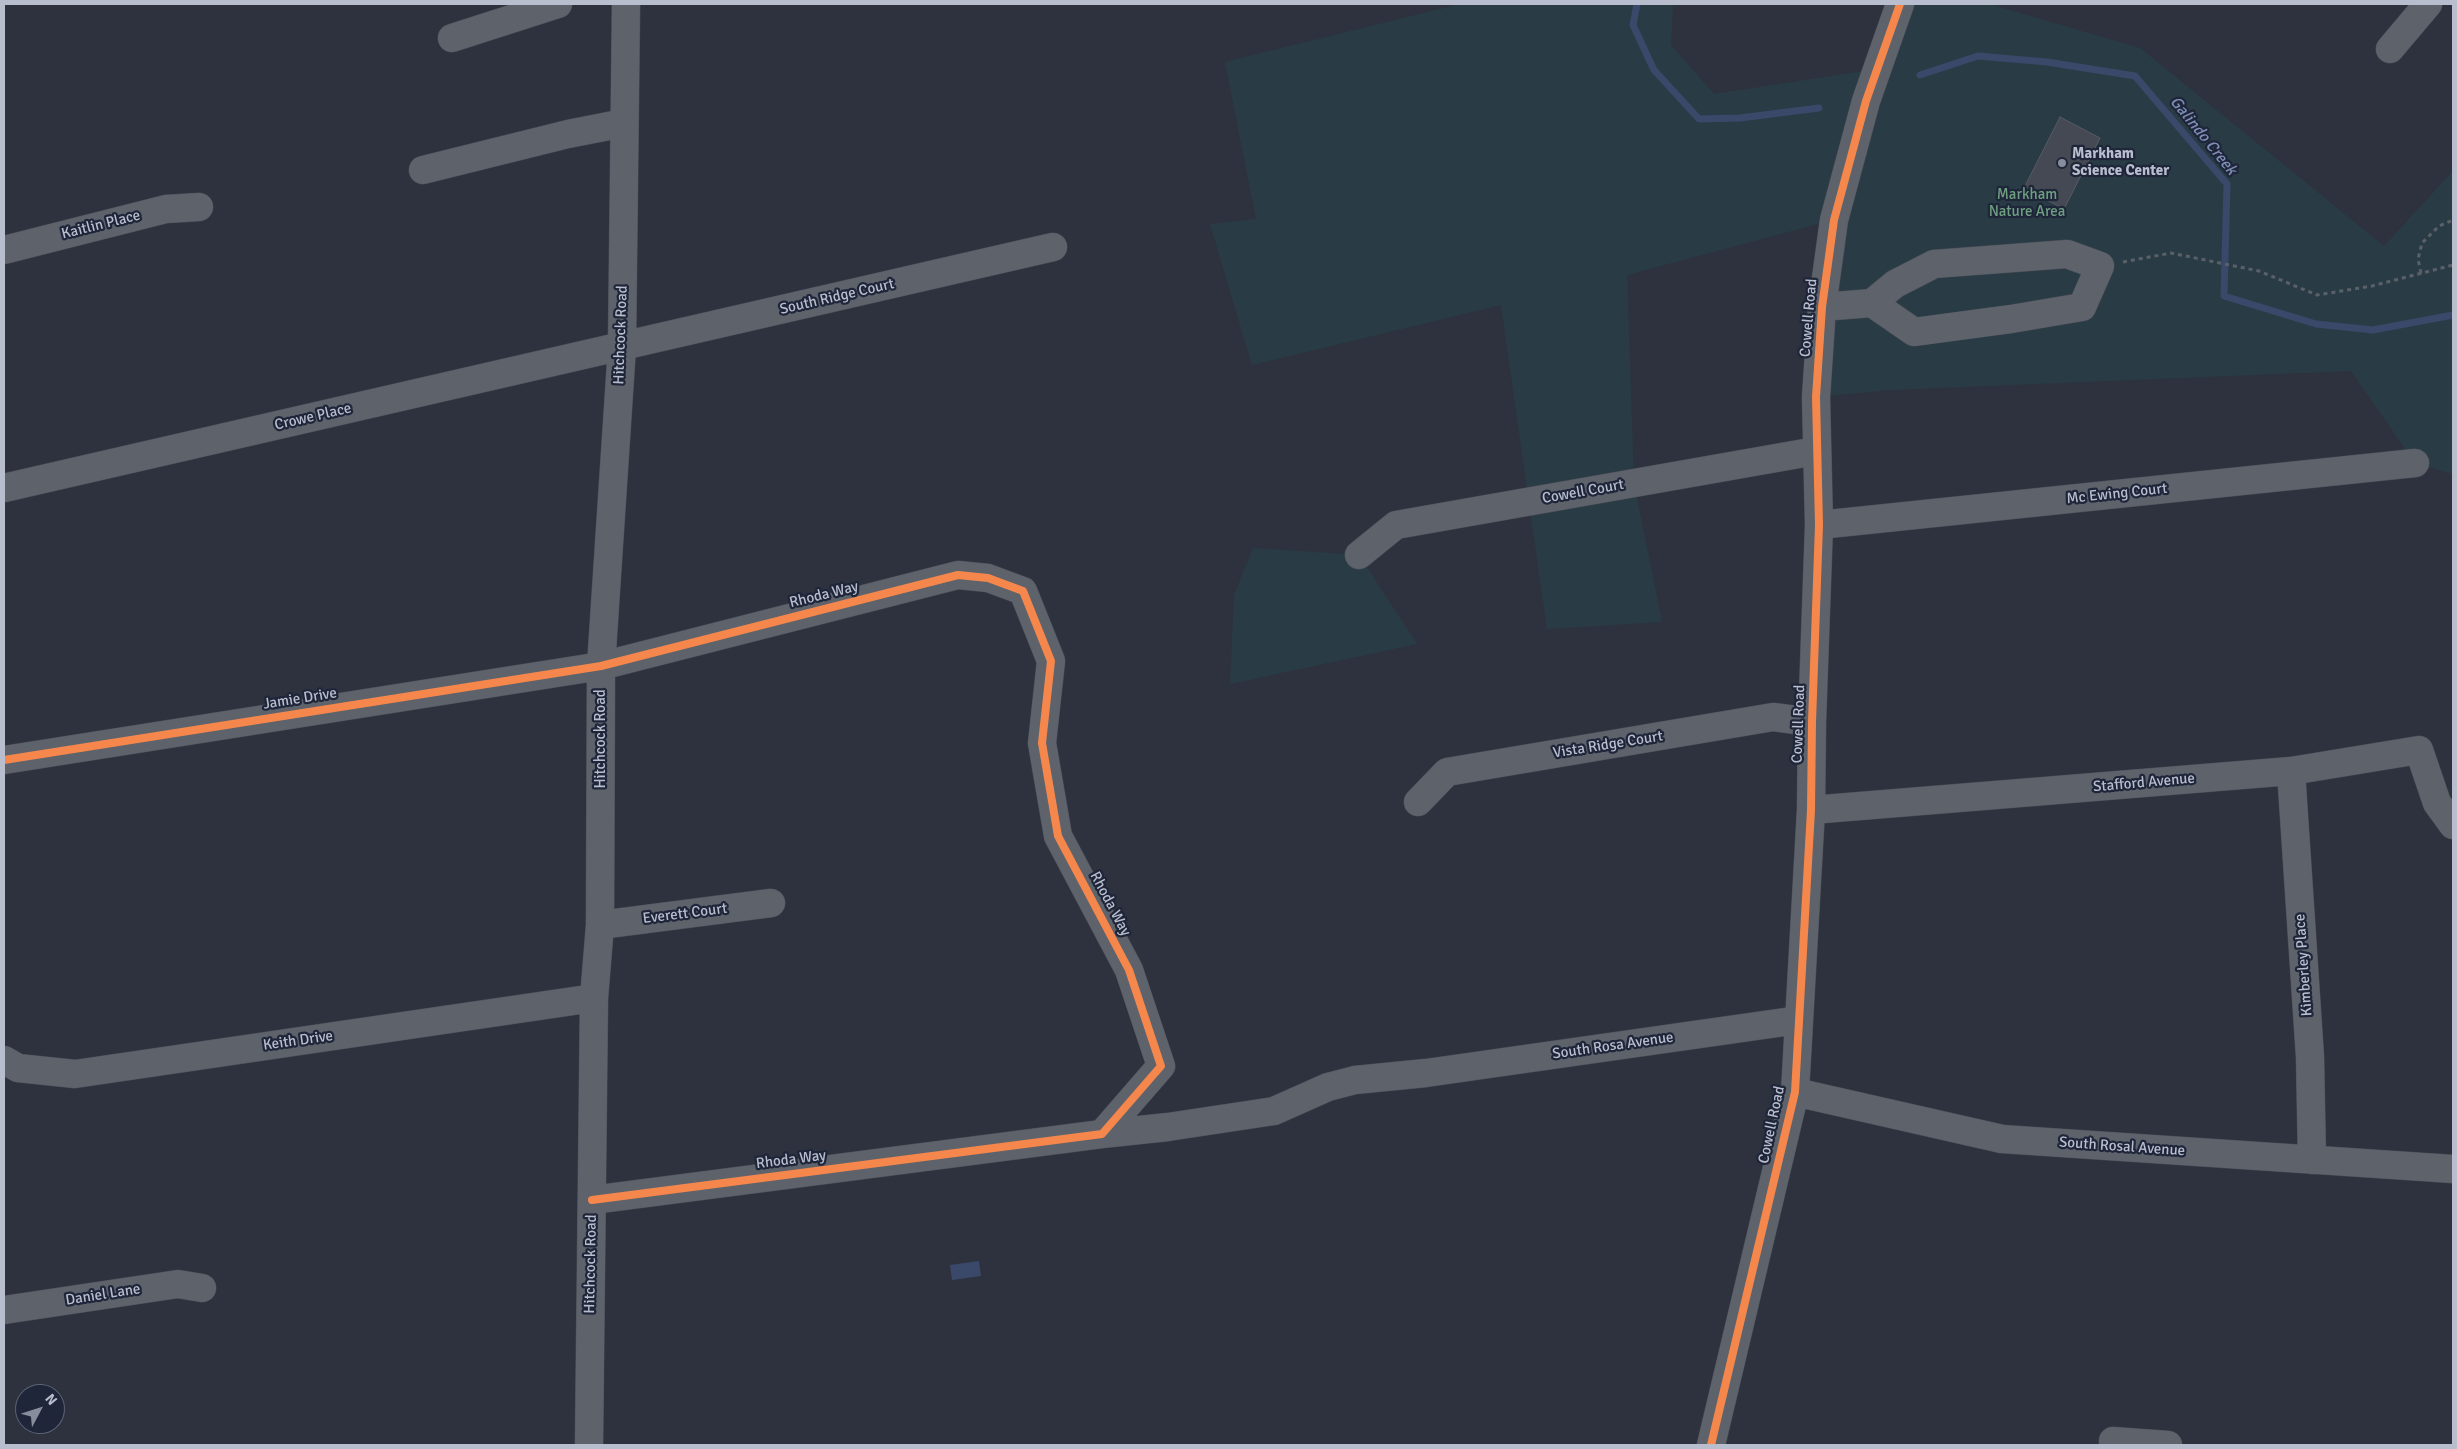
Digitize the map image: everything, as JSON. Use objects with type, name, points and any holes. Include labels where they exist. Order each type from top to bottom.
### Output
[{"type":"street","points":[[452,38],[558,4]]},
{"type":"street","name":"Hitchcock Road","points":[[589,1445],[594,998],[600,925],[602,666],[622,347],[626,4]]},
{"type":"street","name":"Cowell Road","points":[[1711,1445],[1795,1092],[1811,810],[1819,526],[1816,397],[1822,307],[1834,220],[1866,101],[1900,4]]},
{"type":"street","points":[[2390,48],[2428,4]]},
{"type":"street","points":[[423,170],[568,134],[624,123]]},
{"type":"street","name":"Kaitlin Place","points":[[4,250],[166,209],[199,208]]},
{"type":"street","name":"South Ridge Court","points":[[622,347],[1053,247]]},
{"type":"street","points":[[1822,307],[1872,303],[1895,284],[1934,264],[2067,254],[2100,266],[2082,307],[2011,319],[1914,332],[1872,303]]},
{"type":"street","name":"Crowe Place","points":[[4,488],[622,347]]},
{"type":"street","name":"Cowell Court","points":[[1359,555],[1396,525],[1816,451]]},
{"type":"street","name":"Mc Ewing Court","points":[[1819,526],[2415,463]]},
{"type":"street","name":"Rhoda Way","points":[[592,1200],[1102,1134],[1161,1066],[1129,970],[1058,836],[1042,743],[1051,661],[1023,591],[988,578],[958,576],[602,666]]},
{"type":"street","name":"Jamie Drive","points":[[4,760],[602,666]]},
{"type":"street","name":"Vista Ridge Court","points":[[1418,802],[1447,772],[1774,717],[1812,722]]},
{"type":"street","name":"Stafford Avenue","points":[[1811,810],[2291,771],[2419,750],[2437,803],[2453,825]]},
{"type":"street","name":"Kimberley Place","points":[[2291,771],[2310,1057],[2312,1160]]},
{"type":"street","name":"Everett Court","points":[[600,925],[771,903]]},
{"type":"street","name":"Keith Drive","points":[[4,1060],[18,1068],[75,1074],[594,998]]},
{"type":"street","name":"South Rosa Avenue","points":[[1102,1134],[1168,1127],[1274,1111],[1328,1087],[1355,1080],[1426,1073],[1799,1020]]},
{"type":"street","name":"South Rosal Avenue","points":[[1795,1092],[2002,1139],[2453,1168]]},
{"type":"street","name":"Daniel Lane","points":[[4,1310],[178,1284],[202,1288]]},
{"type":"street","points":[[2114,1441],[2168,1445]]},
{"type":"path","points":[[2421,273],[2418,258],[2422,242],[2439,226],[2453,220]]},
{"type":"path","points":[[2100,266],[2171,253],[2259,271],[2317,295],[2372,286],[2453,265]]},
{"type":"green space","name":"Markham Nature Area","points":[[1460,4],[1673,4],[1671,45],[1714,94],[1877,69],[1900,4],[1989,4],[2140,48],[2384,246],[2453,171],[2453,474],[2415,463],[2351,371],[1890,390],[1816,397],[1833,220],[1627,275],[1634,483],[1662,622],[1547,629],[1501,305],[1252,365],[1210,224],[1256,219],[1225,62]]},
{"type":"green space","points":[[1253,548],[1359,555],[1417,644],[1230,684],[1234,595]]},
{"type":"water","points":[[979,1261],[981,1276],[952,1280],[950,1265]]},
{"type":"building","name":"Markham Science Center","points":[[2060,117],[2100,138],[2064,209],[2024,188]]},
{"type":"waterway","name":"Galindo Creek","points":[[1637,4],[1633,25],[1654,70],[1699,119],[1740,118],[1819,108]]},
{"type":"waterway","name":"Galindo Creek","points":[[1920,75],[1978,56],[2047,62],[2135,76],[2227,184],[2224,296],[2316,324],[2373,330],[2453,315]]},
{"type":"cycle path","points":[[1711,1445],[1795,1092],[1811,810],[1819,525],[1816,397],[1822,307],[1834,220],[1866,101],[1900,4]]},
{"type":"cycle path","points":[[4,760],[601,666],[958,575],[988,578],[1023,591],[1051,661],[1042,743],[1058,836],[1129,970],[1161,1066],[1102,1134],[592,1200]]},
{"type":"place","name":"Markham Science Center","points":[[2062,163]]}]
